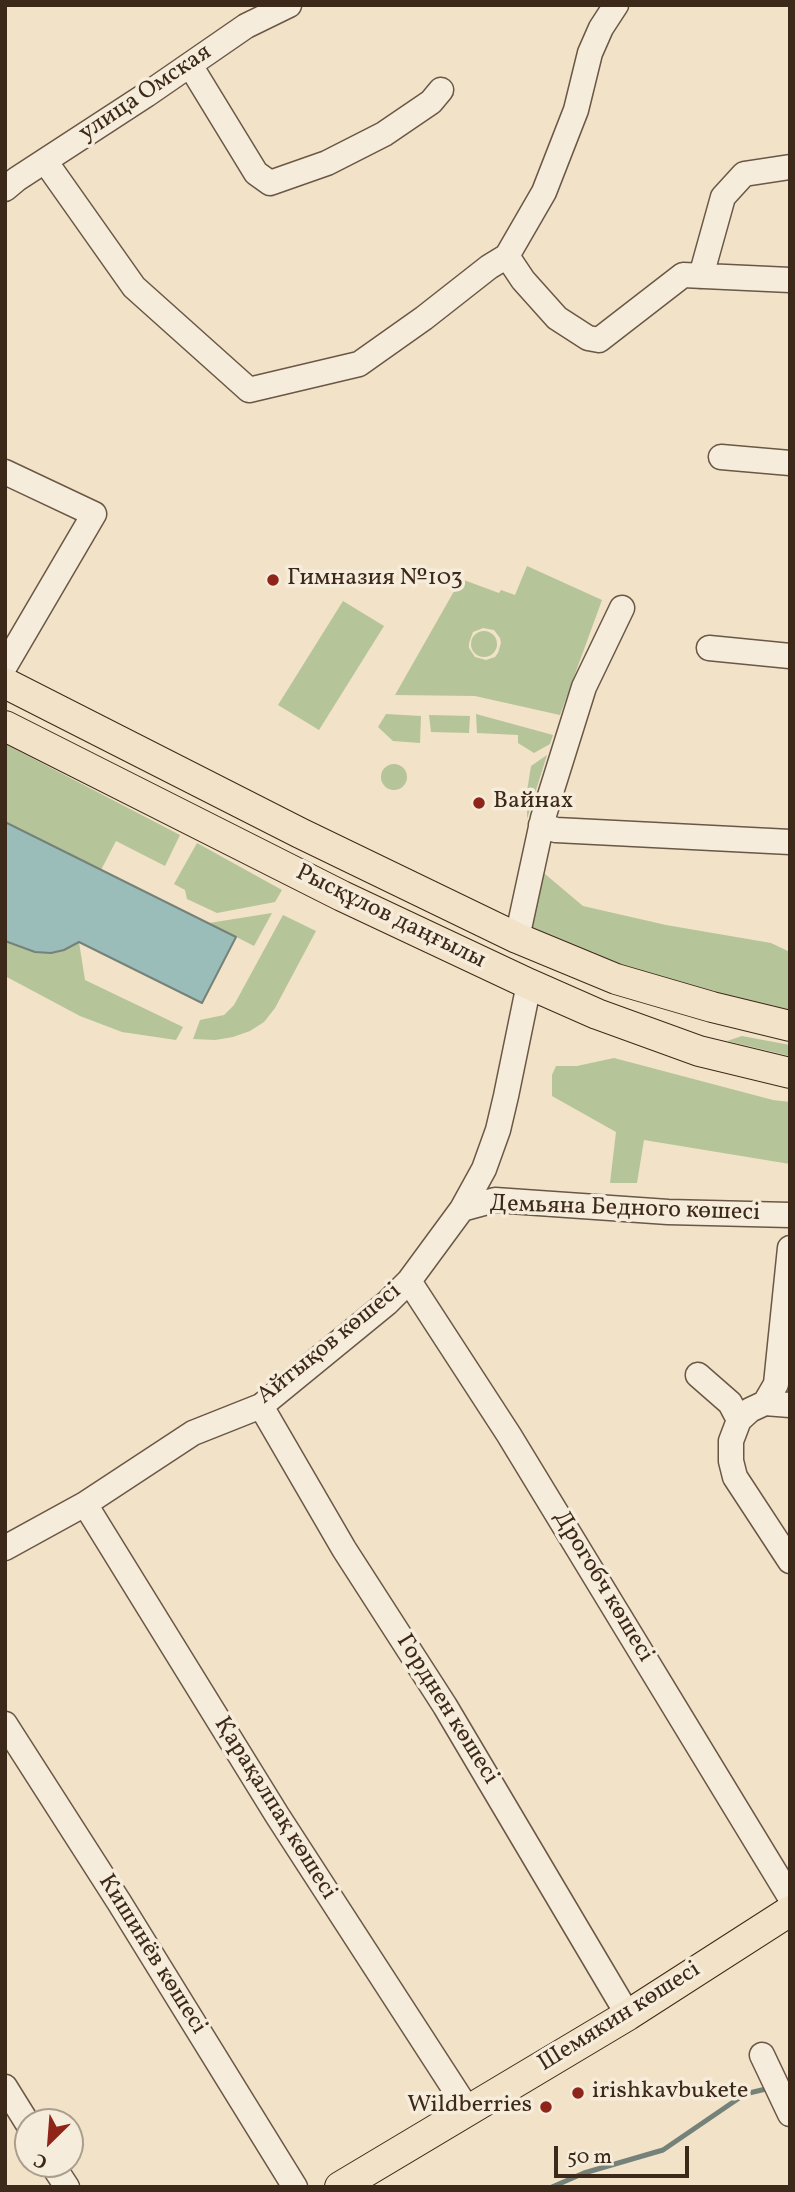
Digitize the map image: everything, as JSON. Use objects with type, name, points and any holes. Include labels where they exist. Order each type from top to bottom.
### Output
[{"type":"main road","name":"Рысқұлов даңғылы","points":[[5,683],[361,863],[517,938],[615,979],[790,1026]]},
{"type":"main road","points":[[5,702],[100,750],[113,739]]},
{"type":"main road","name":"Рысқұлов даңғылы","points":[[5,726],[342,896],[529,984],[597,1014],[699,1051],[790,1073]]},
{"type":"main road","points":[[342,896],[361,863]]},
{"type":"main road","points":[[699,1051],[712,1007]]},
{"type":"main road","name":"Шемякин көшесі","points":[[340,2187],[628,2015],[790,1911]]},
{"type":"street","name":"улица Омская","points":[[5,189],[246,26],[289,5]]},
{"type":"street","points":[[45,161],[134,287],[249,390],[359,364],[489,267],[507,257],[544,192],[576,110],[588,52],[616,5]]},
{"type":"street","points":[[191,65],[256,173],[270,183],[327,163],[384,134],[431,102],[441,90]]},
{"type":"street","points":[[701,276],[723,197],[744,174],[790,167]]},
{"type":"street","points":[[507,257],[556,318],[588,338],[599,340],[683,275],[790,280]]},
{"type":"street","points":[[721,457],[790,463]]},
{"type":"street","points":[[5,472],[94,514],[5,666]]},
{"type":"street","points":[[517,938],[541,825],[584,687],[622,608]]},
{"type":"street","points":[[709,648],[790,656]]},
{"type":"street","points":[[541,825],[556,830],[790,842]]},
{"type":"street","name":"Айтықов көшесі","points":[[5,1548],[85,1504],[193,1433],[261,1405],[387,1303],[409,1281],[462,1209],[484,1169],[498,1130],[529,984]]},
{"type":"street","name":"Демьяна Бедного көшесі","points":[[462,1209],[495,1200],[668,1212],[790,1215]]},
{"type":"street","points":[[765,1403],[776,1384],[790,1248]]},
{"type":"street","name":"Дрогобч көшесі","points":[[409,1281],[509,1435],[790,1897]]},
{"type":"street","points":[[698,1375],[730,1403],[739,1420]]},
{"type":"street","points":[[790,1405],[765,1403],[750,1410],[739,1420],[731,1441],[731,1461],[735,1477],[790,1561]]},
{"type":"street","name":"Горднен көшесі","points":[[261,1405],[344,1549],[445,1706],[628,2015]]},
{"type":"street","name":"Қарақалпақ көшесі","points":[[85,1504],[284,1826],[468,2110]]},
{"type":"street","name":"Кишинёв көшесі","points":[[5,1724],[119,1902],[295,2187]]},
{"type":"street","points":[[5,2087],[18,2108]]},
{"type":"green space","points":[[527,566],[602,600],[560,715],[475,696],[395,695],[461,579],[499,593],[501,590],[515,595]],"holes":[[[483,628],[494,630],[501,643],[498,653],[486,660],[475,657],[469,648],[473,632]]]},
{"type":"green space","points":[[343,601],[384,626],[319,730],[278,705]]},
{"type":"green space","points":[[484,631],[493,635],[497,644],[493,653],[484,657],[475,653],[471,644],[475,635]]},
{"type":"green space","points":[[386,714],[421,716],[420,743],[393,741],[378,727]]},
{"type":"green space","points":[[476,714],[553,735],[550,744],[534,753],[518,743],[518,735],[477,733]]},
{"type":"green space","points":[[429,715],[470,716],[469,733],[431,732]]},
{"type":"green space","points":[[5,744],[180,835],[165,866],[116,841],[101,870],[5,821]]},
{"type":"green space","points":[[547,755],[527,819],[527,791],[531,766]]},
{"type":"green space","points":[[394,764],[403,768],[407,777],[403,786],[394,790],[385,786],[381,777],[385,768]]},
{"type":"green space","points":[[197,843],[282,890],[275,902],[217,913],[187,899],[185,890],[174,884]]},
{"type":"green space","points":[[539,869],[583,906],[666,925],[771,943],[790,952],[790,1014],[666,985],[530,930]]},
{"type":"green space","points":[[272,913],[254,946],[209,923]]},
{"type":"green space","points":[[283,915],[316,931],[275,1008],[264,1022],[250,1031],[215,1040],[193,1039],[200,1020],[224,1015],[234,1005]]},
{"type":"green space","points":[[5,941],[20,947],[64,950],[79,942],[85,980],[183,1027],[176,1040],[122,1032],[80,1016],[5,976]]},
{"type":"green space","points":[[742,1036],[790,1045],[790,1056],[727,1041]]},
{"type":"green space","points":[[614,1058],[773,1100],[790,1102],[790,1164],[644,1140],[637,1183],[610,1183],[616,1132],[552,1096],[552,1075],[556,1066],[577,1066]]},
{"type":"water","points":[[5,822],[236,937],[202,1003],[79,942],[51,953],[35,952],[5,941]]},
{"type":"waterway","points":[[552,2187],[584,2173],[663,2150],[745,2094],[770,2088]]},
{"type":"place","name":"Гимназия №103","points":[[273,580]]},
{"type":"place","name":"Вайнах","points":[[479,803]]},
{"type":"place","name":"irishkavbukete","points":[[578,2093]]},
{"type":"place","name":"Wildberries","points":[[546,2107]]}]
